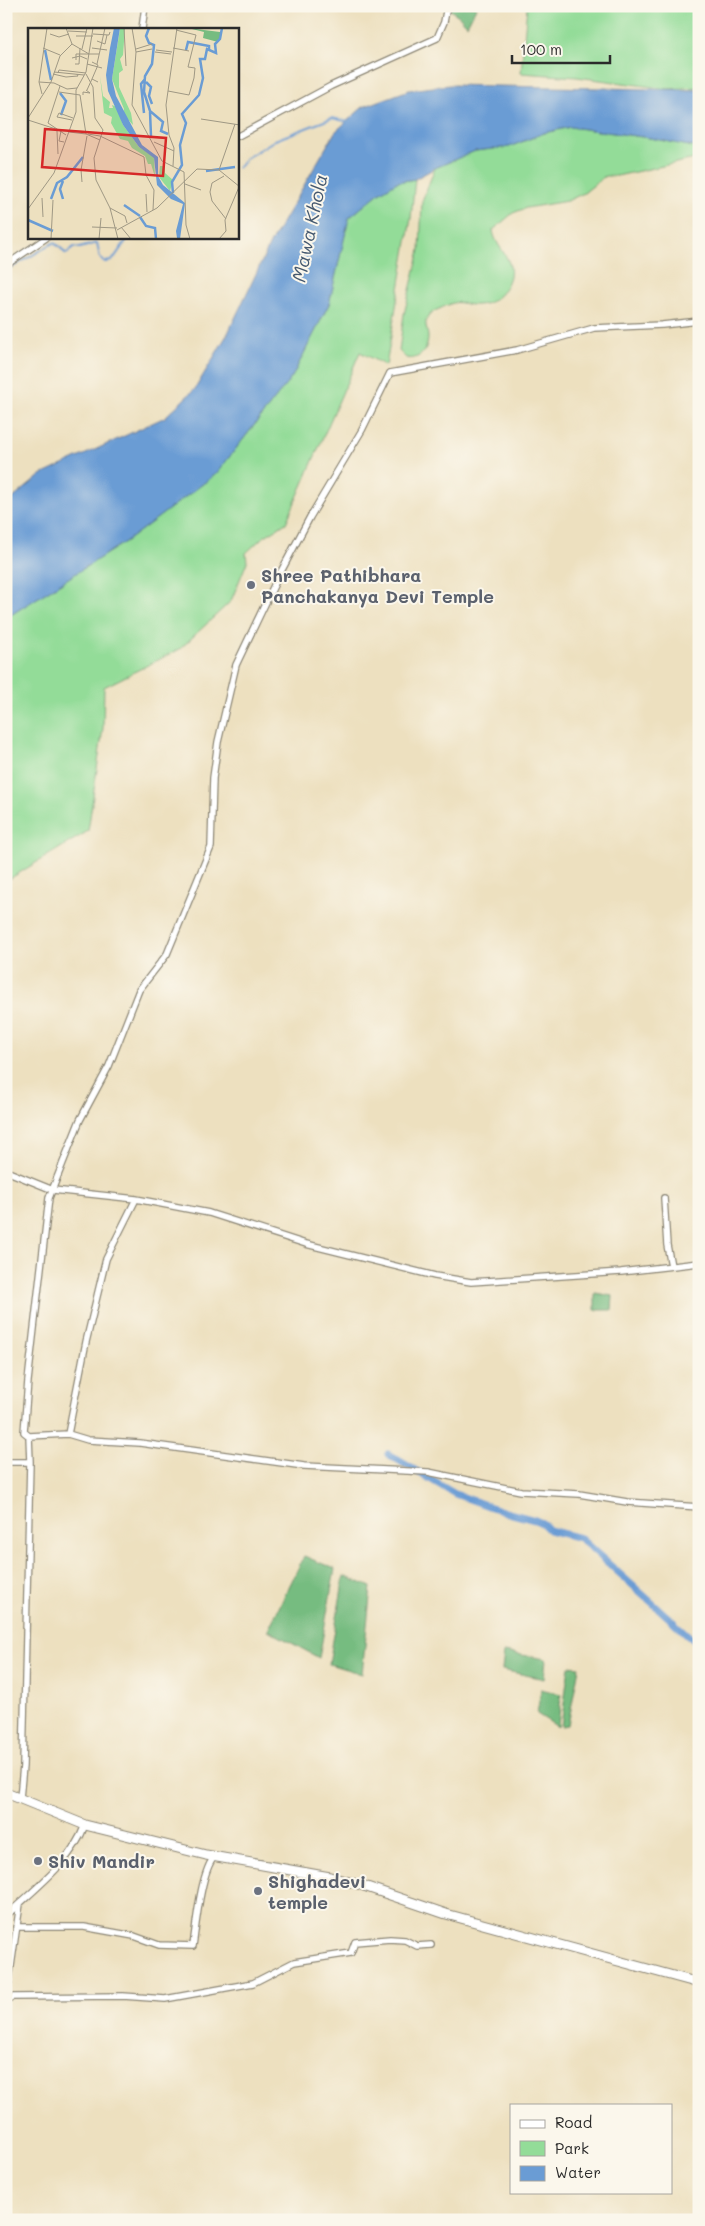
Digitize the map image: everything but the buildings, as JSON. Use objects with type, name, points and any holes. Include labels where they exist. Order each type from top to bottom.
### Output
[{"type":"main road","points":[[6,1793],[85,1825],[215,1856],[330,1877],[361,1885],[446,1914],[699,1983]]},
{"type":"street","points":[[142,28],[145,6]]},
{"type":"street","points":[[239,135],[331,86],[436,38],[444,22],[447,6]]},
{"type":"street","points":[[6,265],[45,239]]},
{"type":"street","points":[[699,320],[662,326],[594,328],[517,350],[390,373],[362,430],[310,517],[280,573],[236,665],[218,742],[213,778],[210,847],[167,954],[139,990],[109,1066],[80,1120],[49,1198],[24,1432],[29,1436],[68,1434],[88,1440],[140,1443],[304,1466],[428,1472],[521,1491],[579,1494],[627,1502],[699,1507]]},
{"type":"street","points":[[6,1171],[53,1190],[136,1199],[209,1213],[306,1244],[435,1276],[471,1282],[621,1272],[699,1263]]},
{"type":"street","points":[[664,1198],[667,1245],[671,1266]]},
{"type":"street","points":[[68,1434],[86,1342],[106,1259],[136,1199]]},
{"type":"street","points":[[20,1798],[23,1766],[29,1436]]},
{"type":"street","points":[[6,1462],[30,1462]]},
{"type":"street","points":[[6,1916],[61,1864],[81,1836],[85,1825]]},
{"type":"street","points":[[16,1927],[84,1927],[134,1936],[159,1945],[193,1946],[195,1922],[200,1908],[208,1863],[215,1856]]},
{"type":"street","points":[[6,2000],[20,1902]]},
{"type":"street","points":[[6,2000],[12,1997],[123,1996],[165,1999],[254,1983],[294,1962],[351,1953],[355,1942],[390,1939],[405,1940],[417,1946],[431,1945]]},
{"type":"green space","points":[[449,6],[477,6],[467,25],[459,16],[447,8]]},
{"type":"green space","points":[[527,6],[699,6],[699,87],[668,89],[577,77],[521,73]]},
{"type":"green space","points":[[570,127],[650,138],[699,148],[699,158],[617,176],[605,176],[584,193],[567,201],[526,208],[513,213],[493,230],[510,267],[508,282],[503,291],[496,298],[481,305],[453,303],[433,312],[426,321],[428,342],[422,354],[415,358],[406,358],[399,351],[404,314],[420,250],[422,201],[435,168],[475,151],[509,147],[544,133]]},
{"type":"green space","points":[[415,179],[411,218],[386,366],[360,352],[286,523],[262,538],[246,553],[247,562],[231,601],[180,649],[104,687],[103,728],[88,831],[6,881],[6,618],[128,540],[216,474],[292,377],[329,304],[349,218],[379,193],[397,182]]},
{"type":"green space","points":[[595,1293],[613,1296],[612,1310],[595,1310]]},
{"type":"green space","points":[[304,1556],[335,1569],[319,1658],[268,1630]]},
{"type":"green space","points":[[344,1576],[371,1587],[362,1674],[329,1664]]},
{"type":"green space","points":[[504,1652],[546,1659],[544,1679],[502,1670]]},
{"type":"green space","points":[[569,1666],[579,1667],[568,1725],[561,1726]]},
{"type":"green space","points":[[541,1689],[561,1694],[558,1727],[537,1714]]},
{"type":"water","name":"Mawa Khola","points":[[450,85],[699,90],[699,148],[650,138],[570,127],[544,133],[509,147],[475,151],[435,168],[415,179],[397,182],[379,193],[349,218],[329,304],[292,377],[216,474],[128,540],[6,618],[6,504],[41,475],[165,417],[195,389],[228,333],[271,242],[335,132],[363,107],[409,90]]},
{"type":"waterway","points":[[239,167],[246,158],[275,140],[332,118],[349,122]]},
{"type":"waterway","points":[[6,271],[53,243],[59,246],[66,254],[74,247],[80,248],[97,243],[100,258],[105,262],[112,261],[127,239]]},
{"type":"waterway","points":[[388,1454],[455,1494],[505,1512],[535,1520],[542,1523],[549,1530],[580,1538],[699,1645]]},
{"type":"place","name":"Shree Pathibhara Panchakanya Devi Temple","points":[[251,585]]},
{"type":"place","name":"Shiv Mandir","points":[[38,1861]]},
{"type":"place","name":"Shighadevi temple","points":[[258,1891]]}]
